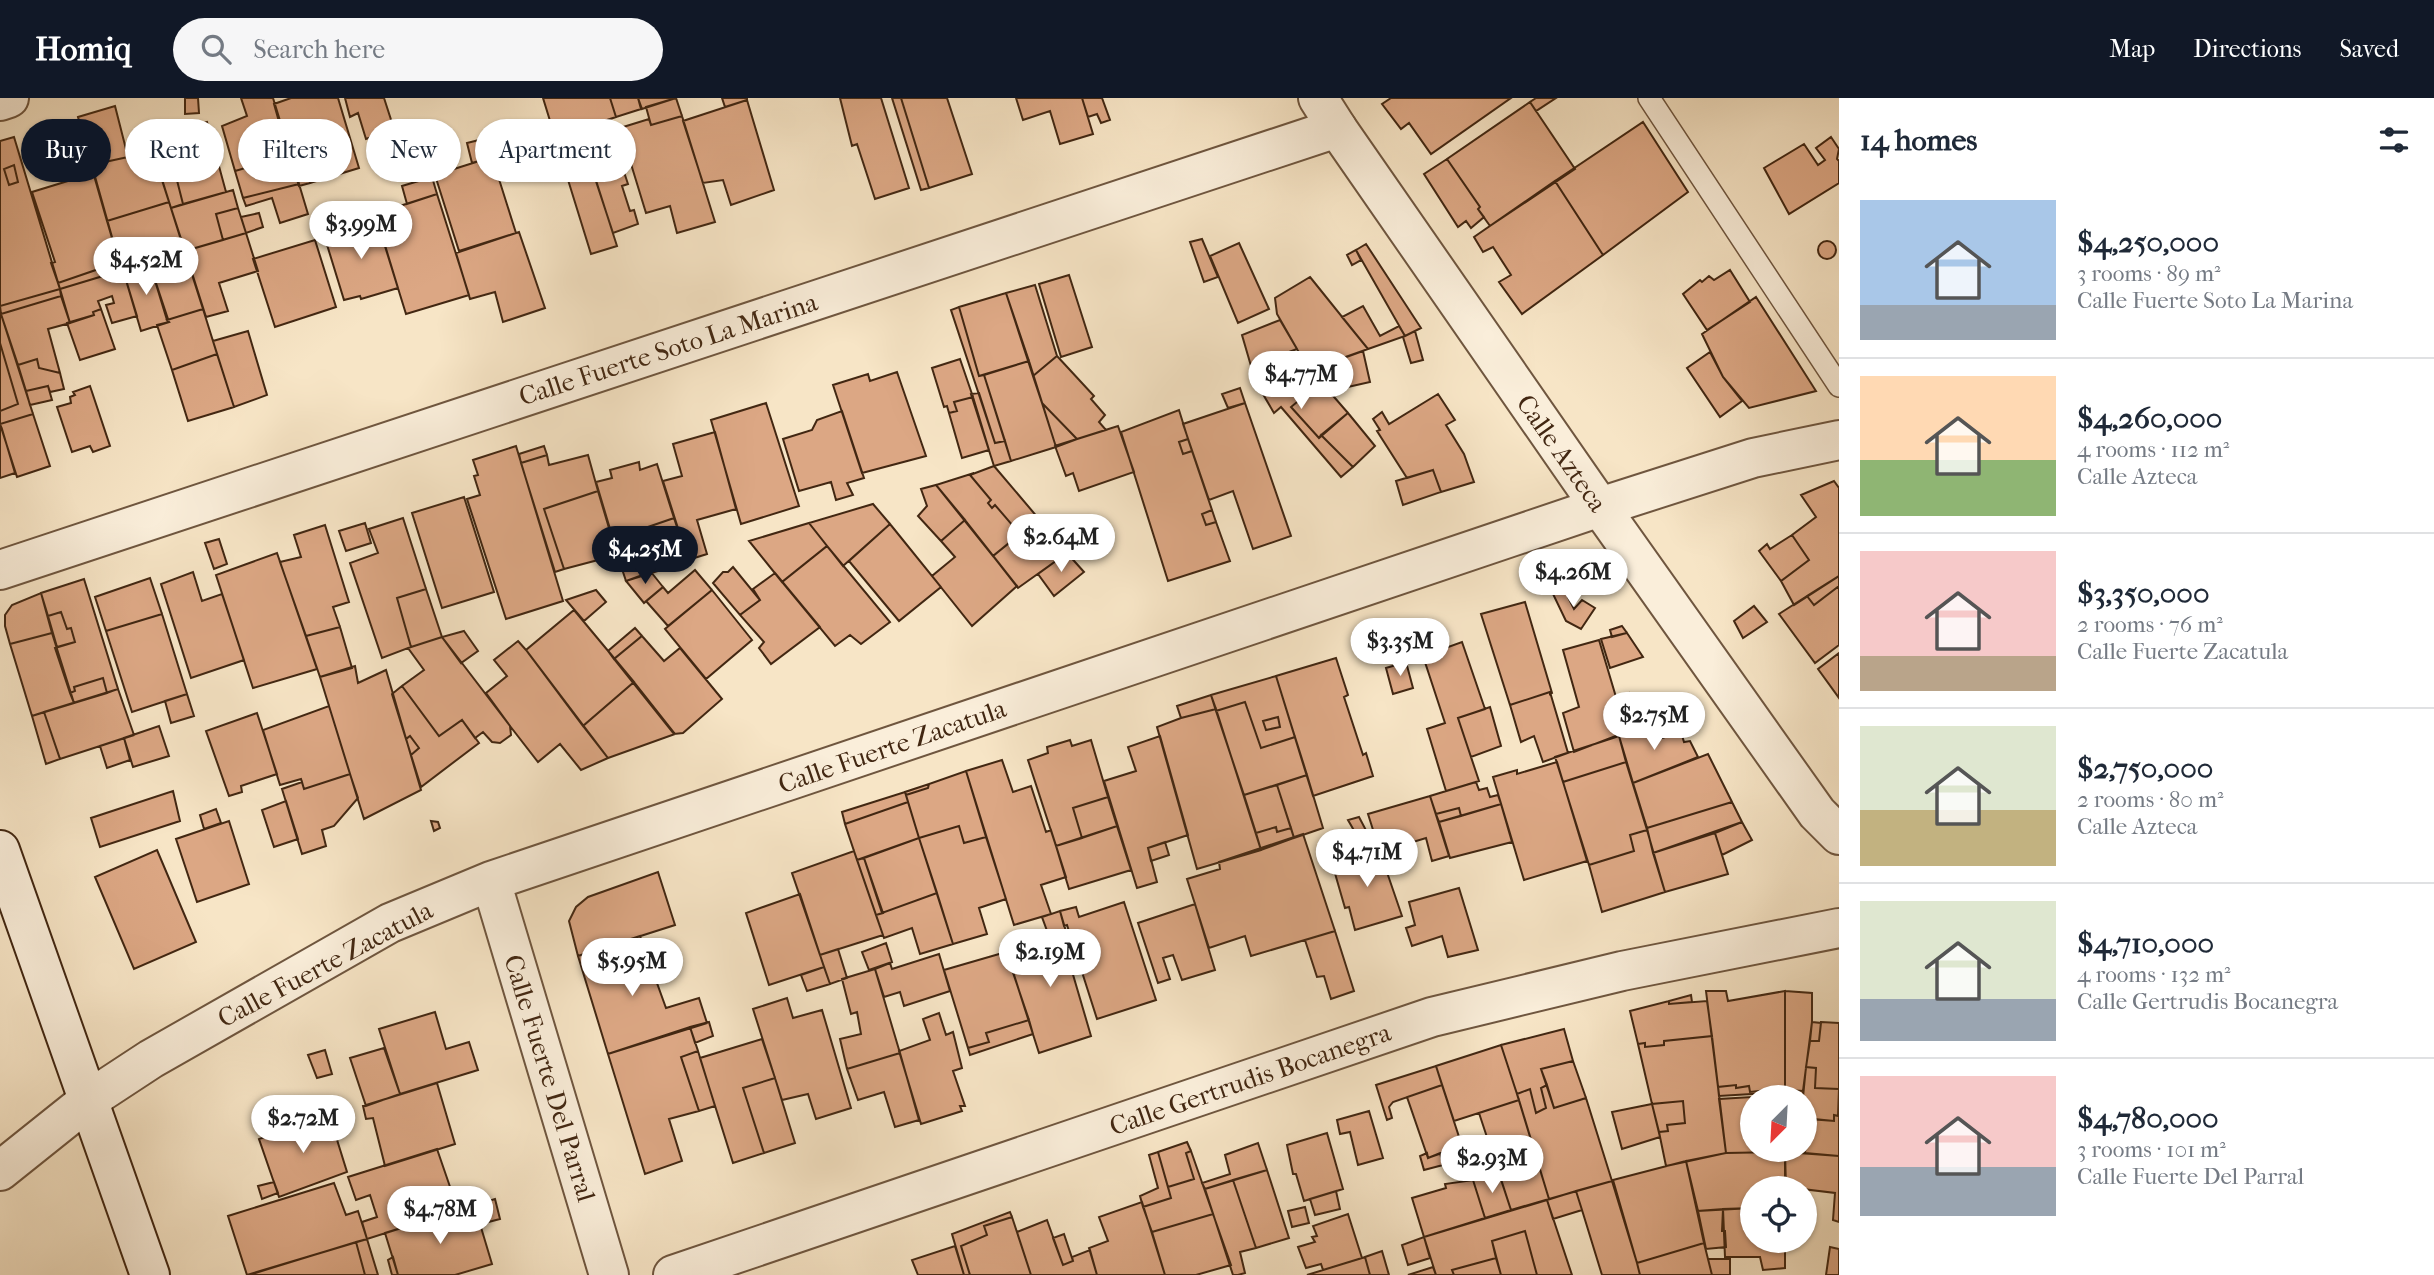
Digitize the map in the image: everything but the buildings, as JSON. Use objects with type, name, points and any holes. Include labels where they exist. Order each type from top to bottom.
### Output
[{"type":"street","points":[[0,101],[9,98]]},
{"type":"street","name":"Calle Azteca","points":[[1328,113],[1600,507],[1817,813],[1839,835]]},
{"type":"street","name":"Calle Fuerte Soto La Marina","points":[[0,570],[1328,113]]},
{"type":"street","name":"Calle Fuerte Zacatula","points":[[0,1171],[90,1099],[151,1059],[390,923],[491,881],[1600,507],[1753,458],[1839,440]]},
{"type":"street","points":[[0,850],[150,1275]]},
{"type":"street","name":"Calle Fuerte Del Parral","points":[[491,881],[609,1275]]},
{"type":"street","name":"Calle Gertrudis Bocanegra","points":[[673,1275],[1432,1017],[1622,971],[1839,928]]},
{"type":"lane","points":[[1648,98],[1839,386]]}]
